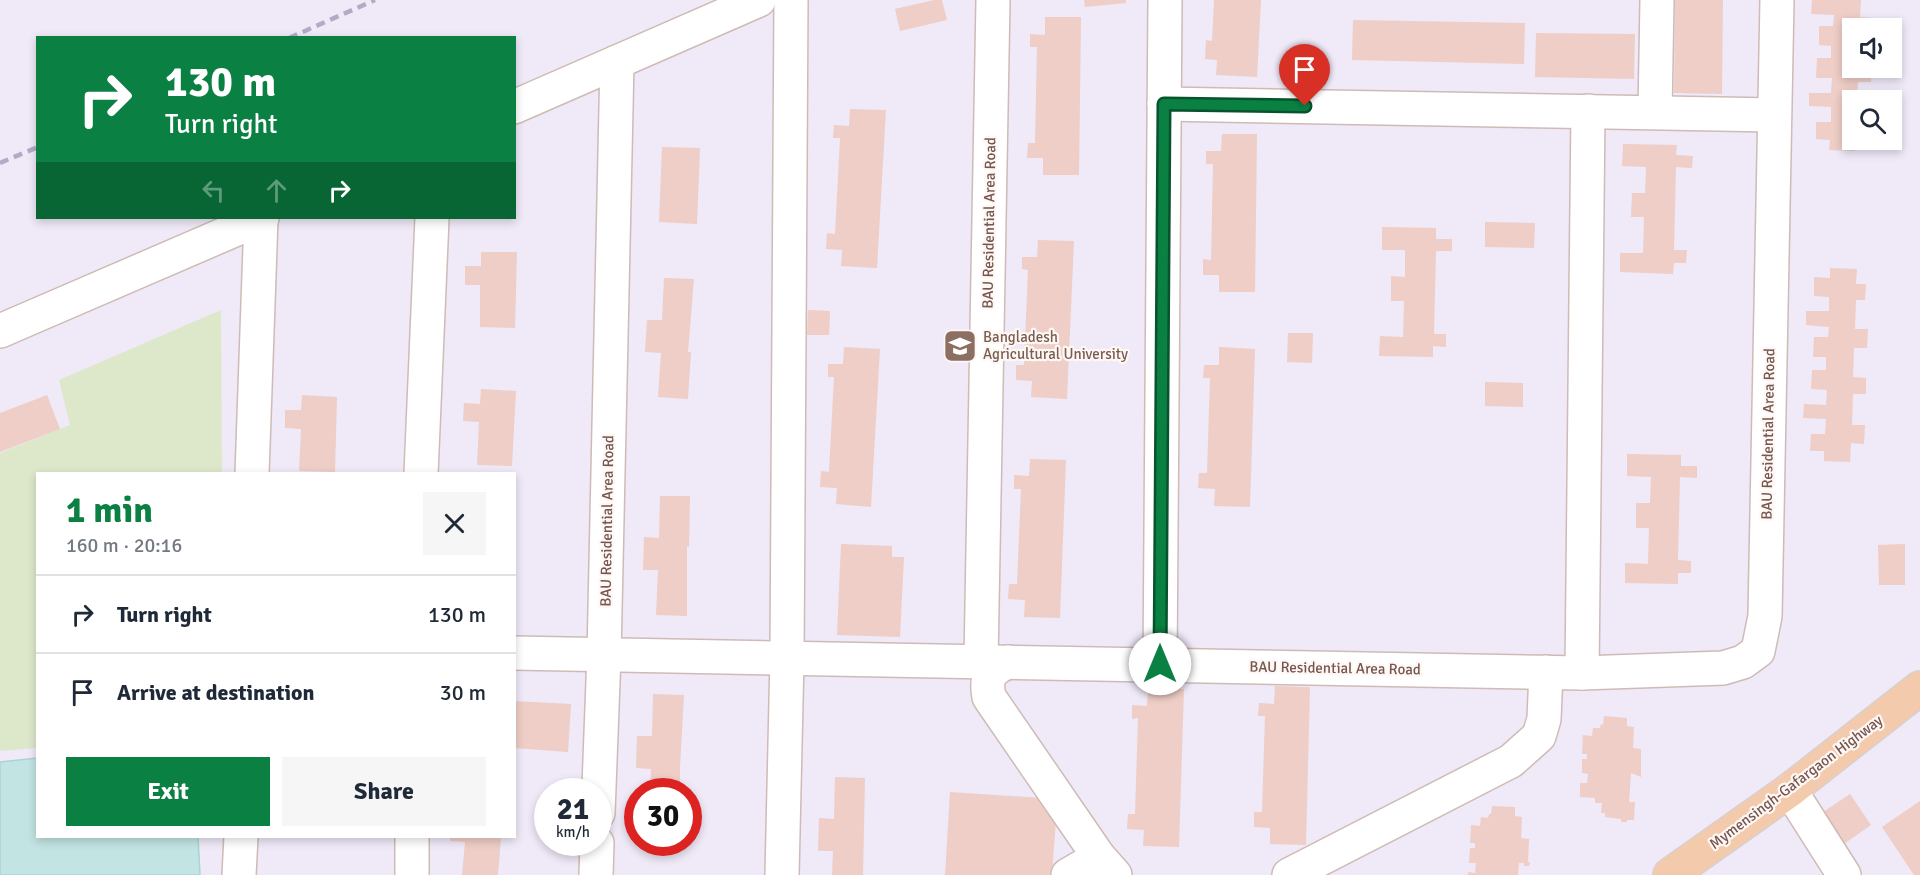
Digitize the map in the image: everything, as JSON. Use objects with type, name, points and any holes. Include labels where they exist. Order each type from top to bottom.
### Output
[{"type":"main road","name":"Mymensingh-Gafargaon Highway","points":[[1670,875],[1790,790],[1920,688]]},
{"type":"street","points":[[516,106],[759,0]]},
{"type":"street","points":[[782,875],[787,658],[791,0]]},
{"type":"street","name":"BAU Residential Area Road","points":[[993,0],[995,662]]},
{"type":"street","points":[[1160,664],[1165,0]]},
{"type":"street","points":[[1655,112],[1656,0]]},
{"type":"street","name":"BAU Residential Area Road","points":[[516,653],[1582,673],[1723,668],[1743,662],[1758,651],[1765,616],[1777,0]]},
{"type":"street","name":"BAU Residential Area Road","points":[[599,778],[617,62]]},
{"type":"street","points":[[1164,104],[1774,115]]},
{"type":"street","points":[[1582,673],[1588,111]]},
{"type":"street","points":[[0,331],[259,219]]},
{"type":"street","points":[[252,472],[261,219]]},
{"type":"street","points":[[421,472],[432,219]]},
{"type":"street","points":[[995,662],[997,667],[986,684],[989,697],[1107,866],[1068,875]]},
{"type":"street","points":[[1289,875],[1510,761],[1539,736],[1544,719],[1546,672]]},
{"type":"street","points":[[1790,790],[1844,875]]},
{"type":"street","points":[[239,875],[241,838]]},
{"type":"street","points":[[412,838],[412,875]]},
{"type":"street","points":[[596,875],[597,856]]},
{"type":"shaded area","name":"Bangladesh Agricultural University","points":[[0,0],[1920,0],[1920,875],[0,875]]},
{"type":"green space","points":[[221,310],[222,472],[36,472],[36,748],[0,751],[0,453],[70,425],[59,380]]},
{"type":"water","points":[[36,758],[36,838],[198,838],[200,875],[0,875],[0,762]]},
{"type":"building","points":[[942,0],[947,20],[900,31],[895,9]]},
{"type":"building","points":[[1084,0],[1126,0],[1126,3],[1085,7]]},
{"type":"building","points":[[1214,0],[1261,0],[1257,77],[1216,75],[1217,60],[1205,59],[1206,40],[1212,41]]},
{"type":"building","points":[[1675,0],[1723,0],[1722,94],[1674,93]]},
{"type":"building","points":[[1812,0],[1861,0],[1860,17],[1873,18],[1842,18],[1842,78],[1871,78],[1871,82],[1858,82],[1858,90],[1842,90],[1842,150],[1855,151],[1829,150],[1830,140],[1816,139],[1816,122],[1831,122],[1831,107],[1809,106],[1809,93],[1831,93],[1832,78],[1816,78],[1817,58],[1831,58],[1831,46],[1819,45],[1819,26],[1833,26],[1834,15],[1811,14]]},
{"type":"building","points":[[1045,17],[1081,17],[1079,175],[1043,175],[1043,158],[1027,158],[1028,143],[1035,143],[1037,47],[1030,47],[1030,34],[1045,35]]},
{"type":"building","points":[[1353,20],[1525,23],[1524,64],[1352,60]]},
{"type":"building","points":[[1536,33],[1635,34],[1634,79],[1535,77]]},
{"type":"building","points":[[850,109],[886,110],[877,268],[841,266],[842,250],[826,249],[827,233],[835,234],[840,138],[833,138],[834,125],[849,126]]},
{"type":"building","points":[[1222,134],[1257,134],[1255,292],[1219,292],[1219,275],[1203,275],[1203,259],[1211,260],[1213,164],[1206,164],[1206,151],[1221,151]]},
{"type":"building","points":[[1623,144],[1677,145],[1676,155],[1693,156],[1692,168],[1676,167],[1674,250],[1687,250],[1686,263],[1674,263],[1673,274],[1620,272],[1620,253],[1643,253],[1644,217],[1631,217],[1632,193],[1645,193],[1646,167],[1622,166]]},
{"type":"building","points":[[662,147],[700,148],[697,224],[659,222]]},
{"type":"building","points":[[1485,222],[1535,223],[1534,248],[1485,247]]},
{"type":"building","points":[[1382,227],[1436,228],[1436,239],[1452,239],[1452,251],[1436,251],[1434,334],[1446,334],[1446,347],[1433,346],[1433,357],[1379,356],[1380,336],[1403,337],[1404,301],[1391,301],[1391,276],[1405,277],[1405,250],[1382,250]]},
{"type":"building","points":[[1038,240],[1074,241],[1067,399],[1031,397],[1032,381],[1016,380],[1016,365],[1024,365],[1028,270],[1022,269],[1022,257],[1037,257]]},
{"type":"building","points":[[481,252],[517,252],[515,328],[480,327],[480,285],[465,285],[465,266],[481,266]]},
{"type":"building","points":[[1830,268],[1857,269],[1856,284],[1866,284],[1865,300],[1856,300],[1855,329],[1868,329],[1867,348],[1854,348],[1853,377],[1866,378],[1866,394],[1853,394],[1852,425],[1865,425],[1864,444],[1851,443],[1850,462],[1824,461],[1824,451],[1810,451],[1811,434],[1825,434],[1826,419],[1803,418],[1804,404],[1826,405],[1827,390],[1811,389],[1812,370],[1826,370],[1826,357],[1813,357],[1814,337],[1828,337],[1829,327],[1806,325],[1806,311],[1829,311],[1829,297],[1814,296],[1814,277],[1830,278]]},
{"type":"building","points":[[664,278],[694,279],[688,352],[691,352],[688,399],[658,397],[661,353],[645,352],[647,320],[662,320]]},
{"type":"building","points":[[808,310],[830,311],[829,335],[807,335]]},
{"type":"building","points":[[1288,333],[1313,333],[1312,363],[1287,362]]},
{"type":"building","points":[[844,347],[880,349],[871,507],[836,504],[837,488],[820,487],[821,471],[829,472],[834,377],[828,377],[828,364],[843,364]]},
{"type":"building","points":[[1219,347],[1255,349],[1250,507],[1214,506],[1215,489],[1198,488],[1199,473],[1207,473],[1210,378],[1203,378],[1204,365],[1219,365]]},
{"type":"building","points":[[1485,382],[1523,383],[1523,407],[1485,406]]},
{"type":"building","points":[[481,389],[516,391],[512,466],[477,465],[479,422],[463,421],[464,403],[480,404]]},
{"type":"building","points":[[47,395],[60,429],[0,452],[0,413]]},
{"type":"building","points":[[302,395],[337,397],[335,472],[299,471],[301,429],[285,428],[285,410],[301,410]]},
{"type":"building","points":[[1627,454],[1681,455],[1681,466],[1697,466],[1697,478],[1680,477],[1678,560],[1691,561],[1691,573],[1678,573],[1678,584],[1625,583],[1625,563],[1648,564],[1649,528],[1636,528],[1636,503],[1650,503],[1651,477],[1627,476]]},
{"type":"building","points":[[1030,459],[1066,460],[1060,618],[1024,617],[1025,600],[1008,599],[1009,584],[1017,584],[1021,489],[1014,489],[1014,475],[1029,476]]},
{"type":"building","points":[[660,496],[690,496],[687,616],[656,615],[658,570],[643,570],[644,537],[659,538]]},
{"type":"building","points":[[841,544],[892,546],[892,557],[904,557],[900,637],[837,635]]},
{"type":"building","points":[[1905,544],[1905,585],[1879,585],[1878,545]]},
{"type":"building","points":[[1275,686],[1310,687],[1306,845],[1270,844],[1270,828],[1254,827],[1254,812],[1262,812],[1265,716],[1258,716],[1259,703],[1274,704]]},
{"type":"building","points":[[1148,688],[1184,689],[1179,847],[1143,846],[1144,830],[1127,829],[1128,814],[1135,814],[1138,718],[1132,719],[1132,705],[1147,706]]},
{"type":"building","points":[[653,694],[684,695],[680,778],[651,778],[651,769],[636,768],[637,736],[652,736]]},
{"type":"building","points":[[516,701],[571,704],[568,752],[516,748]]},
{"type":"building","points":[[1604,716],[1627,718],[1627,726],[1634,727],[1633,748],[1641,749],[1641,777],[1631,773],[1629,802],[1635,802],[1634,820],[1627,820],[1627,822],[1605,817],[1605,813],[1601,813],[1602,803],[1595,803],[1595,798],[1580,797],[1580,783],[1587,783],[1588,774],[1582,773],[1582,759],[1587,759],[1587,754],[1582,754],[1583,735],[1592,736],[1593,728],[1600,728],[1601,724],[1603,725]]},
{"type":"building","points":[[835,777],[865,778],[863,875],[832,875],[833,851],[818,851],[819,818],[834,819]]},
{"type":"building","points":[[950,792],[1043,798],[1056,818],[1052,875],[945,875]]},
{"type":"building","points":[[1850,794],[1871,825],[1841,846],[1820,814]]},
{"type":"building","points":[[1920,801],[1920,875],[1914,875],[1882,827]]},
{"type":"building","points":[[1492,806],[1515,807],[1515,816],[1522,817],[1521,838],[1529,839],[1528,862],[1530,862],[1529,866],[1519,863],[1518,875],[1468,875],[1468,872],[1475,873],[1476,863],[1469,863],[1470,848],[1475,848],[1475,843],[1470,843],[1471,825],[1480,826],[1481,817],[1488,818]]},
{"type":"building","points":[[450,838],[501,838],[498,875],[462,875],[465,842],[450,841]]},
{"type":"railway","points":[[294,36],[375,0]]},
{"type":"railway","points":[[0,163],[36,148]]},
{"type":"place","name":"Bangladesh Agricultural University","points":[[960,346]]},
{"type":"route","points":[[1160,664],[1164,104],[1305,106]]}]
